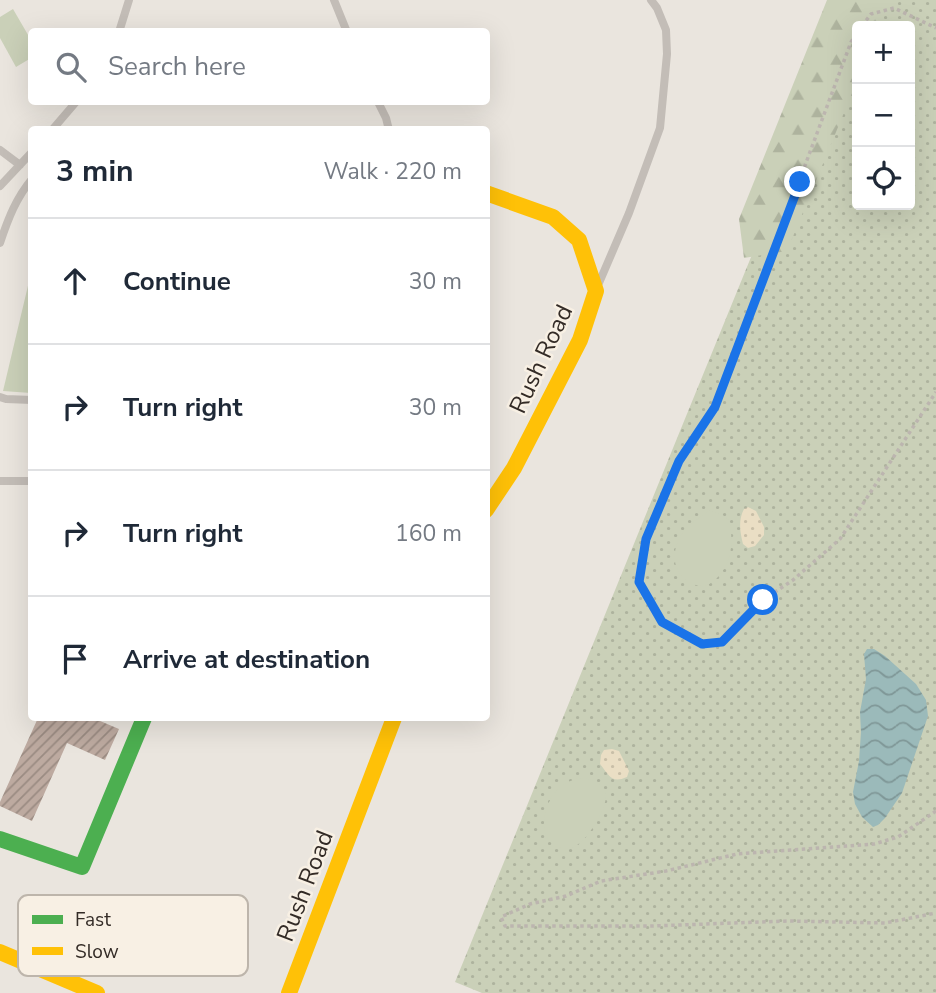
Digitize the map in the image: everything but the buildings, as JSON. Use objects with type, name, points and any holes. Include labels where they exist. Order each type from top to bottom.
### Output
[{"type":"street","name":"Rush Road","points":[[490,194],[553,217],[579,240],[596,291],[580,340],[514,468],[490,504]]},
{"type":"street","points":[[0,839],[82,867],[143,721]]},
{"type":"street","name":"Rush Road","points":[[289,993],[393,721]]},
{"type":"street","points":[[0,952],[18,960]]},
{"type":"street","points":[[57,976],[97,993]]},
{"type":"lane","points":[[120,28],[129,0]]},
{"type":"lane","points":[[334,0],[346,28]]},
{"type":"lane","points":[[596,291],[629,213],[660,128],[667,54],[666,30],[651,0]]},
{"type":"lane","points":[[55,126],[73,105]]},
{"type":"lane","points":[[380,105],[387,126]]},
{"type":"lane","points":[[0,150],[20,165]]},
{"type":"lane","points":[[0,186],[28,156]]},
{"type":"lane","points":[[0,243],[13,207],[28,184]]},
{"type":"lane","points":[[0,397],[28,400]]},
{"type":"lane","points":[[0,481],[28,481]]},
{"type":"path","points":[[866,21],[872,14],[894,8],[936,28]]},
{"type":"path","points":[[852,41],[715,407],[679,461],[646,539],[639,582],[662,622],[702,644],[722,642],[763,600],[793,580],[840,539],[936,392]]},
{"type":"path","points":[[936,811],[898,837],[874,844],[737,854],[666,871],[601,881],[566,896],[530,904],[501,917],[505,926],[651,926],[789,921],[886,923],[936,913]]},
{"type":"green space","points":[[827,0],[891,0],[882,21],[852,21],[852,93],[787,251],[744,258],[739,219]]},
{"type":"green space","points":[[856,0],[936,0],[936,993],[482,993],[455,982]]},
{"type":"green space","points":[[13,9],[28,35],[28,60],[16,67],[0,38],[0,17]]},
{"type":"green space","points":[[28,286],[28,393],[3,391]]},
{"type":"green space","points":[[709,510],[729,520],[730,552],[721,574],[707,585],[698,586],[682,576],[678,570],[675,551],[679,538],[687,527]]},
{"type":"green space","points":[[577,778],[600,784],[605,791],[605,803],[586,837],[579,844],[566,849],[549,840],[545,832],[545,814],[558,789]]},
{"type":"sand","points":[[748,507],[756,511],[764,527],[764,535],[755,546],[748,548],[743,544],[740,526],[742,513]]},
{"type":"sand","points":[[604,750],[619,751],[629,771],[627,777],[614,779],[600,764]]},
{"type":"water","points":[[867,649],[874,649],[885,656],[916,684],[926,700],[928,716],[902,793],[885,818],[873,827],[862,817],[855,804],[853,792],[859,761],[860,712],[866,679],[864,654]]},
{"type":"traffic: fast","points":[[0,839],[82,867],[143,721]]},
{"type":"traffic: slow","points":[[490,194],[553,217],[579,240],[596,291],[580,340],[514,468],[490,504]]},
{"type":"traffic: slow","points":[[289,993],[393,721]]},
{"type":"traffic: slow","points":[[0,952],[18,960]]},
{"type":"traffic: slow","points":[[57,976],[97,993]]},
{"type":"route","points":[[763,600],[722,642],[702,644],[662,622],[639,582],[646,539],[679,461],[715,407],[800,182]]}]
